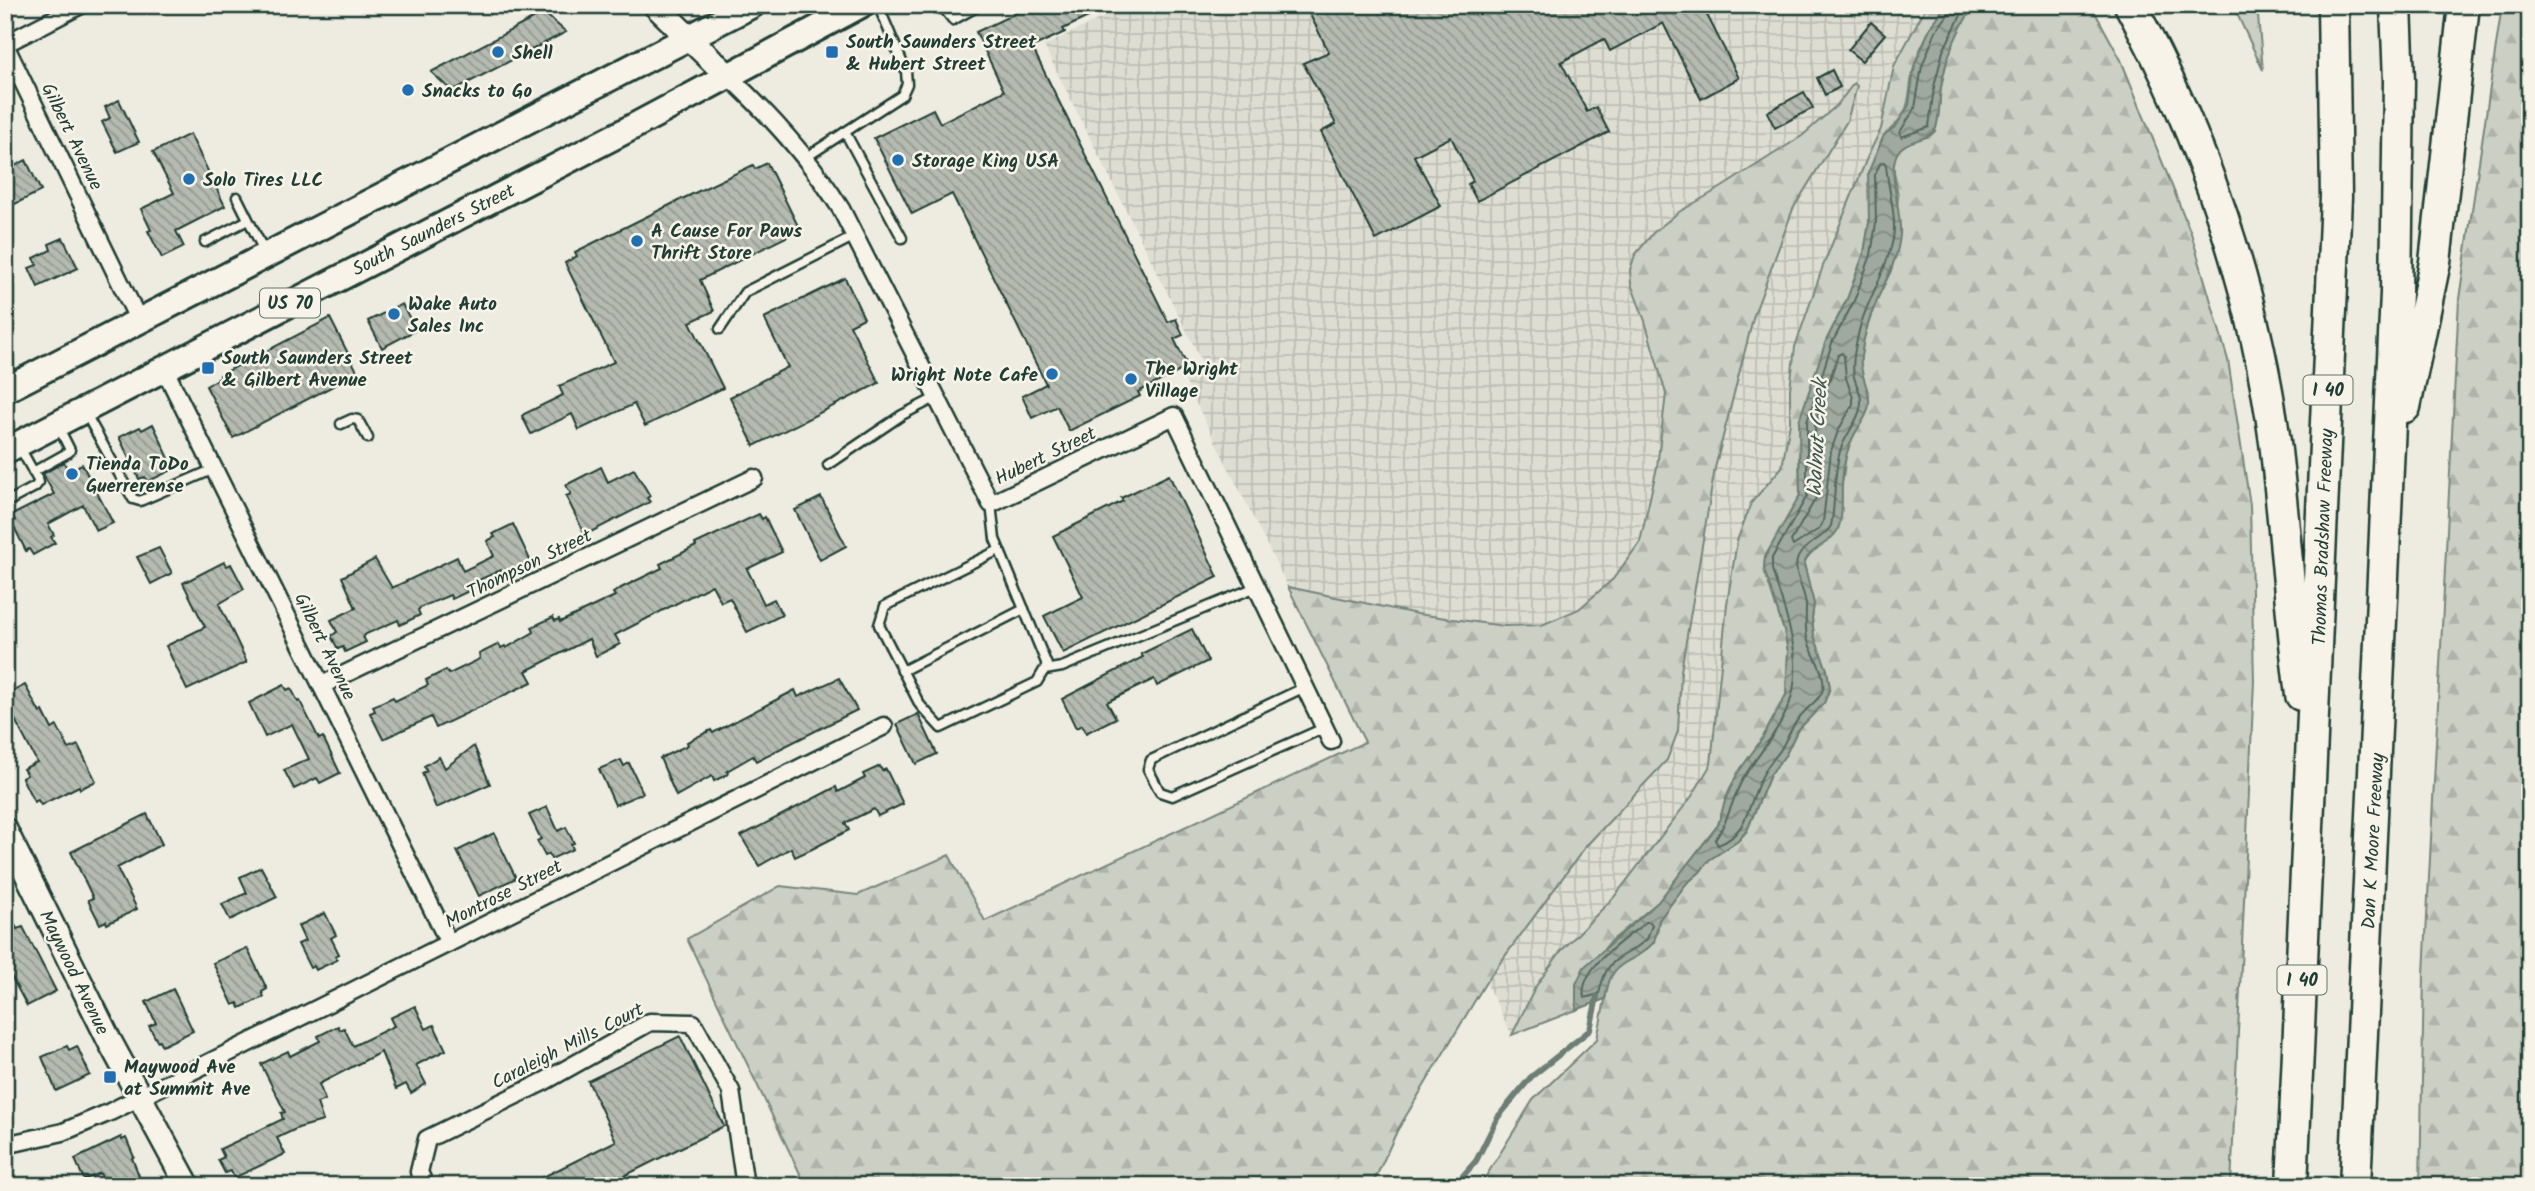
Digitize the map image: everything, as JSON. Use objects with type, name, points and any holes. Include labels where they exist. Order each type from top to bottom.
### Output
[{"type":"highway","points":[[2130,5],[2186,122],[2226,228],[2243,288],[2274,440],[2290,612],[2311,775]]},
{"type":"highway","name":"Thomas Bradshaw Freeway","points":[[2311,775],[2336,197],[2333,5]]},
{"type":"highway","points":[[2387,496],[2396,293],[2399,81],[2396,5]]},
{"type":"highway","points":[[2387,496],[2435,262],[2464,5]]},
{"type":"highway","name":"Dan K Moore Freeway","points":[[2355,1186],[2387,496]]},
{"type":"highway","name":"I 40","points":[[2292,1186],[2311,775]]},
{"type":"main road","points":[[655,5],[727,75]]},
{"type":"main road","name":"US 70","points":[[5,390],[752,5]]},
{"type":"main road","name":"South Saunders Street","points":[[12,448],[625,131],[860,5]]},
{"type":"main road","name":"Maywood Avenue","points":[[5,830],[110,1042],[188,1186]]},
{"type":"street","points":[[5,44],[82,5]]},
{"type":"street","name":"Gilbert Avenue","points":[[5,44],[139,321]]},
{"type":"street","name":"Hubert Street","points":[[727,75],[756,102],[827,185],[990,504],[1174,416],[1328,735]]},
{"type":"street","name":"Gilbert Avenue","points":[[164,368],[449,943]]},
{"type":"street","name":"Thompson Street","points":[[322,685],[754,478]]},
{"type":"street","name":"Montrose Street","points":[[5,1145],[64,1132],[140,1097],[884,726]]},
{"type":"street","name":"Caraleigh Mills Court","points":[[425,1186],[419,1172],[427,1139],[545,1081],[650,1022],[693,1023],[731,1091],[745,1186]]},
{"type":"lane","points":[[805,158],[902,95],[907,84],[906,71],[878,5]]},
{"type":"lane","points":[[941,5],[953,20],[981,5]]},
{"type":"lane","points":[[845,132],[902,238]]},
{"type":"lane","points":[[237,197],[266,256]]},
{"type":"lane","points":[[205,242],[248,220]]},
{"type":"lane","points":[[720,329],[745,292],[855,236]]},
{"type":"lane","points":[[828,465],[902,415],[937,397]]},
{"type":"lane","points":[[85,411],[133,499],[140,501],[214,469]]},
{"type":"lane","points":[[341,424],[352,419],[358,420],[368,438]]},
{"type":"lane","points":[[33,471],[70,450],[57,425]]},
{"type":"lane","points":[[5,503],[35,487],[39,482],[33,471],[12,448]]},
{"type":"lane","points":[[990,504],[995,539],[1047,665],[1037,682],[941,728],[920,705],[879,625],[885,606],[999,550]]},
{"type":"lane","points":[[1045,670],[1062,667],[1256,587]]},
{"type":"lane","points":[[902,671],[1024,609]]},
{"type":"lane","points":[[1305,687],[1151,760],[1148,769],[1160,792],[1172,796],[1328,735]]},
{"type":"shaded area","points":[[1119,5],[2028,5],[2167,788],[1512,1035],[1184,379],[1205,368],[1044,46],[1120,9]]},
{"type":"green space","points":[[1927,5],[1946,5],[1918,55],[1906,109],[1884,135],[1864,253],[1847,299],[1826,341],[1814,379],[1799,455],[1800,495],[1765,557],[1764,569],[1788,651],[1786,695],[1762,739],[1737,775],[1726,798],[1718,825],[1658,902],[1609,943],[1576,984],[1576,1010],[1512,1035],[1536,986],[1561,951],[1614,897],[1692,796],[1711,764],[1727,604],[1737,541],[1751,503],[1782,467],[1790,423],[1790,389],[1795,347],[1823,266],[1881,129],[1894,66]]},
{"type":"green space","points":[[1975,5],[2091,5],[2121,60],[2191,233],[2228,360],[2250,505],[2254,681],[2231,1186],[1480,1186],[1533,1100],[1597,1039],[1610,975],[1616,968],[1649,947],[1657,934],[1659,920],[1686,884],[1709,860],[1738,841],[1747,831],[1770,775],[1786,754],[1797,731],[1824,703],[1830,688],[1827,670],[1814,636],[1814,604],[1804,564],[1841,510],[1846,455],[1868,409],[1869,395],[1861,376],[1860,360],[1864,337],[1876,301],[1892,269],[1898,196],[1893,165],[1895,157],[1898,150],[1909,142],[1930,136],[1935,131],[1949,55]]},
{"type":"green space","points":[[2233,5],[2257,5],[2263,70]]},
{"type":"green space","points":[[2502,5],[2530,5],[2530,1186],[2420,1186],[2424,974],[2459,299]]},
{"type":"green space","points":[[1854,83],[1857,86],[1847,121],[1793,209],[1754,315],[1715,468],[1681,671],[1678,731],[1667,760],[1586,846],[1486,982],[1397,1131],[1372,1186],[806,1186],[687,939],[780,886],[858,895],[949,855],[985,921],[1365,742],[1288,587],[1417,614],[1504,626],[1542,625],[1579,609],[1613,579],[1640,542],[1657,467],[1666,394],[1645,321],[1631,284],[1630,270],[1635,255],[1653,233],[1679,212],[1802,136],[1837,105]]},
{"type":"water","points":[[1946,5],[1975,5],[1949,55],[1935,131],[1903,146],[1896,156],[1894,174],[1900,226],[1899,244],[1869,321],[1861,357],[1869,396],[1868,409],[1847,454],[1837,531],[1810,554],[1804,564],[1814,604],[1814,636],[1827,670],[1830,688],[1824,703],[1797,731],[1786,754],[1770,775],[1747,830],[1738,841],[1709,860],[1686,884],[1659,920],[1654,942],[1617,968],[1612,975],[1605,999],[1576,1010],[1576,984],[1584,967],[1658,902],[1718,825],[1737,774],[1762,739],[1786,695],[1788,651],[1764,569],[1765,557],[1800,495],[1799,421],[1826,341],[1847,299],[1864,253],[1869,223],[1868,173],[1884,135],[1896,126],[1909,105],[1915,64],[1930,28]]},
{"type":"building","points":[[1033,5],[1113,5],[1032,47],[1168,322],[1176,319],[1183,335],[1174,339],[1188,367],[1138,392],[1140,396],[1069,431],[1057,406],[1032,418],[1022,396],[1046,384],[952,194],[912,214],[874,138],[933,109],[940,123],[1004,91],[976,32]]},
{"type":"building","points":[[1305,5],[1702,5],[1739,78],[1701,99],[1663,23],[1610,51],[1604,39],[1561,62],[1587,112],[1596,107],[1609,132],[1477,201],[1468,184],[1473,181],[1451,137],[1414,156],[1441,206],[1376,240],[1321,132],[1336,124],[1303,63],[1329,52]]},
{"type":"building","name":"Shell","points":[[544,13],[566,32],[452,91],[431,72]]},
{"type":"building","points":[[1871,22],[1885,34],[1862,61],[1848,50]]},
{"type":"building","points":[[1832,70],[1840,87],[1825,95],[1817,78]]},
{"type":"building","points":[[1804,92],[1813,108],[1775,128],[1767,112]]},
{"type":"building","points":[[119,100],[139,142],[117,152],[102,122],[110,118],[105,107]]},
{"type":"building","name":"Solo Tires LLC","points":[[190,134],[225,206],[176,231],[184,247],[162,258],[148,231],[151,230],[141,209],[174,193],[153,152]]},
{"type":"building","points":[[26,160],[41,191],[5,209],[5,171]]},
{"type":"building","points":[[767,163],[800,230],[700,280],[714,311],[690,322],[723,388],[645,426],[634,404],[579,430],[572,414],[531,434],[522,416],[524,414],[563,395],[559,386],[614,362],[565,263],[577,256],[575,252],[682,199],[753,165],[755,169]]},
{"type":"building","points":[[63,238],[78,268],[38,287],[29,268],[37,265],[34,258],[51,250],[49,244]]},
{"type":"building","points":[[845,278],[864,318],[850,325],[879,383],[754,446],[730,397],[788,367],[764,318]]},
{"type":"building","points":[[402,304],[416,330],[382,348],[368,321]]},
{"type":"building","points":[[330,318],[358,373],[233,438],[206,386],[221,377],[220,375]]},
{"type":"building","points":[[153,424],[174,469],[147,482],[145,477],[139,479],[119,437]]},
{"type":"building","points":[[64,462],[68,471],[82,464],[113,523],[96,531],[83,505],[48,524],[55,543],[33,555],[29,549],[26,551],[12,523],[15,521],[12,515],[54,494],[43,474]]},
{"type":"building","points":[[601,467],[608,482],[634,469],[650,496],[647,498],[650,502],[585,535],[566,496],[571,494],[566,485]]},
{"type":"building","points":[[1169,475],[1218,577],[1063,653],[1044,616],[1083,597],[1053,536]]},
{"type":"building","points":[[821,497],[846,546],[820,560],[795,510]]},
{"type":"building","points":[[759,514],[762,519],[765,517],[782,552],[747,569],[764,604],[774,599],[782,615],[747,632],[730,598],[721,602],[712,585],[615,635],[620,644],[596,656],[589,639],[526,671],[532,682],[436,728],[431,717],[383,739],[370,713],[375,711],[373,706],[393,697],[395,701],[428,685],[426,680],[446,670],[449,674],[476,661],[480,658],[479,654],[499,644],[501,648],[506,648],[534,632],[532,627],[553,617],[560,622],[615,596],[613,593],[662,568],[660,564],[696,546],[695,544]]},
{"type":"building","points":[[513,524],[531,562],[503,575],[501,570],[470,584],[473,589],[452,599],[450,595],[421,607],[418,610],[420,615],[400,625],[398,620],[366,634],[363,637],[366,642],[345,652],[343,647],[338,649],[331,636],[337,632],[331,620],[356,608],[342,577],[375,559],[392,588],[457,557],[463,571],[494,556],[487,541],[495,537],[493,534]]},
{"type":"building","points":[[159,548],[172,573],[151,584],[137,557]]},
{"type":"building","points":[[224,562],[227,566],[231,564],[244,589],[219,604],[247,662],[187,690],[166,646],[205,627],[183,583]]},
{"type":"building","points":[[1192,629],[1208,661],[1157,686],[1154,679],[1107,702],[1116,718],[1086,733],[1082,725],[1076,728],[1062,699],[1143,657],[1141,654]]},
{"type":"building","points":[[839,678],[857,710],[756,761],[753,756],[727,771],[728,774],[714,781],[712,776],[676,796],[660,758],[688,745],[687,742],[711,730],[713,733],[795,690],[798,697]]},
{"type":"building","points":[[25,685],[40,713],[43,711],[52,729],[57,726],[69,749],[78,745],[96,781],[80,789],[79,786],[41,805],[38,800],[34,802],[22,778],[27,775],[23,769],[37,762],[13,716],[5,720],[5,695]]},
{"type":"building","points":[[284,685],[287,690],[291,688],[298,702],[300,701],[319,739],[323,737],[340,773],[320,783],[317,778],[294,789],[284,770],[309,759],[292,724],[265,737],[249,703]]},
{"type":"building","points":[[918,714],[937,754],[916,764],[897,724]]},
{"type":"building","points":[[474,746],[490,784],[436,808],[422,773],[427,771],[424,766],[439,757],[445,768]]},
{"type":"building","points":[[621,760],[624,766],[629,763],[643,793],[615,805],[599,769]]},
{"type":"building","points":[[880,766],[882,771],[886,769],[903,804],[878,816],[874,809],[845,823],[849,830],[812,849],[795,857],[791,848],[759,866],[741,836],[836,787],[838,792],[865,778],[863,774]]},
{"type":"building","points":[[547,807],[558,831],[566,827],[574,843],[571,844],[573,849],[551,859],[549,854],[545,856],[537,841],[541,839],[529,815]]},
{"type":"building","points":[[147,814],[162,844],[117,868],[137,909],[107,924],[106,921],[100,924],[88,900],[93,898],[71,852]]},
{"type":"building","points":[[494,833],[516,878],[479,896],[457,851]]},
{"type":"building","points":[[261,867],[277,897],[230,920],[222,904],[247,893],[240,877]]},
{"type":"building","points":[[5,905],[17,929],[23,927],[56,991],[27,1006],[5,965]]},
{"type":"building","points":[[325,913],[336,935],[331,938],[339,954],[335,956],[337,960],[316,970],[314,966],[310,968],[298,944],[305,941],[298,926]]},
{"type":"building","points":[[247,948],[267,989],[262,992],[264,997],[240,1008],[238,1003],[233,1005],[213,963]]},
{"type":"building","points":[[173,989],[193,1031],[162,1046],[149,1026],[156,1023],[146,1002]]},
{"type":"building","points":[[415,1006],[426,1029],[434,1025],[446,1050],[416,1065],[426,1084],[411,1093],[406,1084],[396,1089],[381,1052],[319,1084],[325,1100],[317,1103],[323,1121],[298,1128],[277,1138],[285,1154],[234,1178],[231,1171],[225,1173],[218,1160],[224,1157],[220,1149],[283,1119],[281,1113],[285,1112],[261,1064],[288,1051],[290,1056],[320,1041],[318,1036],[338,1026],[340,1030],[344,1028],[353,1046],[394,1026],[390,1018]]},
{"type":"building","points":[[680,1036],[724,1126],[620,1178],[623,1186],[525,1186],[616,1141],[588,1081]]},
{"type":"building","points":[[67,1046],[69,1050],[77,1046],[90,1075],[56,1091],[42,1057]]},
{"type":"building","points":[[121,1137],[122,1140],[126,1138],[143,1186],[106,1186],[100,1173],[84,1180],[75,1159]]},
{"type":"waterway","name":"Walnut Creek","points":[[1454,1186],[1476,1161],[1498,1117],[1531,1077],[1590,1030],[1597,997]]},
{"type":"place","name":"Shell","points":[[498,52]]},
{"type":"place","name":"South Saunders Street & Hubert Street","points":[[832,52]]},
{"type":"place","name":"Snacks to Go","points":[[408,90]]},
{"type":"place","name":"Storage King USA","points":[[898,160]]},
{"type":"place","name":"Solo Tires LLC","points":[[189,179]]},
{"type":"place","name":"A Cause For Paws Thrift Store","points":[[637,241]]},
{"type":"place","name":"Wake Auto Sales Inc","points":[[394,314]]},
{"type":"place","name":"South Saunders Street & Gilbert Avenue","points":[[208,368]]},
{"type":"place","name":"Wright Note Cafe","points":[[1052,374]]},
{"type":"place","name":"The Wright Village","points":[[1131,379]]},
{"type":"place","name":"Tienda ToDo Guerrerense","points":[[72,474]]},
{"type":"place","name":"Maywood Ave at Summit Ave","points":[[110,1077]]}]
